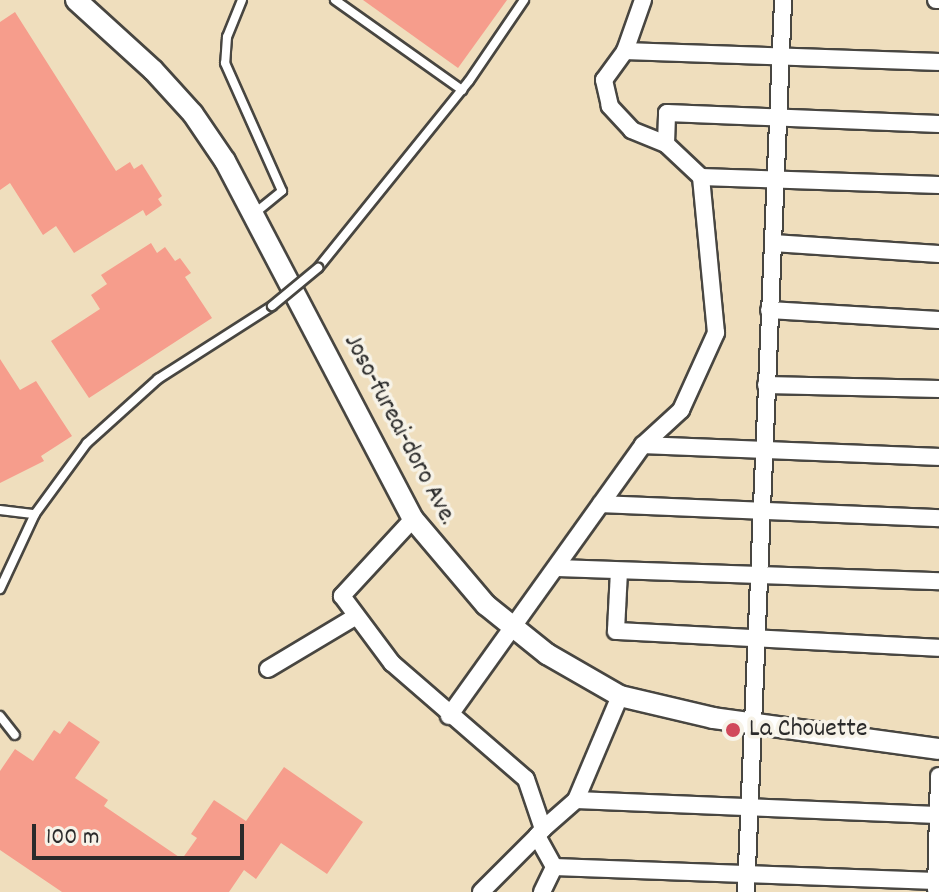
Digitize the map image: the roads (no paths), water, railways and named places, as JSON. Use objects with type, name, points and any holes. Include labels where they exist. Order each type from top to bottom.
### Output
[{"type":"street","name":"Joso-fureai-doro Ave.","points":[[76,0],[193,114],[255,213],[413,519],[460,580],[510,625],[558,661],[620,696],[751,722],[939,749]]},
{"type":"street","points":[[449,716],[510,625],[558,568],[643,445],[681,410],[716,333],[701,177],[666,144],[632,130],[610,106],[604,80],[625,51],[643,0]]},
{"type":"street","points":[[746,883],[783,0]]},
{"type":"street","points":[[625,51],[939,62]]},
{"type":"street","points":[[666,144],[667,113],[939,124]]},
{"type":"street","points":[[701,177],[939,185]]},
{"type":"street","points":[[773,243],[939,254]]},
{"type":"street","points":[[769,310],[939,320]]},
{"type":"street","points":[[766,385],[939,389]]},
{"type":"street","points":[[643,445],[939,457]]},
{"type":"street","points":[[601,504],[939,518]]},
{"type":"street","points":[[413,519],[342,596],[392,663],[449,716],[490,744],[526,779],[540,833],[554,867],[542,892]]},
{"type":"street","points":[[558,568],[939,581]]},
{"type":"street","points":[[619,571],[616,631],[939,648]]},
{"type":"street","points":[[268,669],[355,617]]},
{"type":"street","points":[[481,892],[576,800],[620,696]]},
{"type":"street","points":[[554,867],[746,883],[936,887],[939,776]]},
{"type":"street","points":[[576,800],[937,815]]},
{"type":"lane","points":[[242,0],[227,37],[225,63],[282,191],[255,213]]},
{"type":"lane","points":[[335,0],[462,90]]},
{"type":"lane","points":[[0,589],[35,514],[87,443],[126,403],[272,306],[318,268],[462,90],[524,0]]},
{"type":"lane","points":[[0,510],[35,514]]},
{"type":"lane","points":[[0,716],[15,735]]},
{"type":"place","name":"La Chouette","points":[[733,730]]}]
